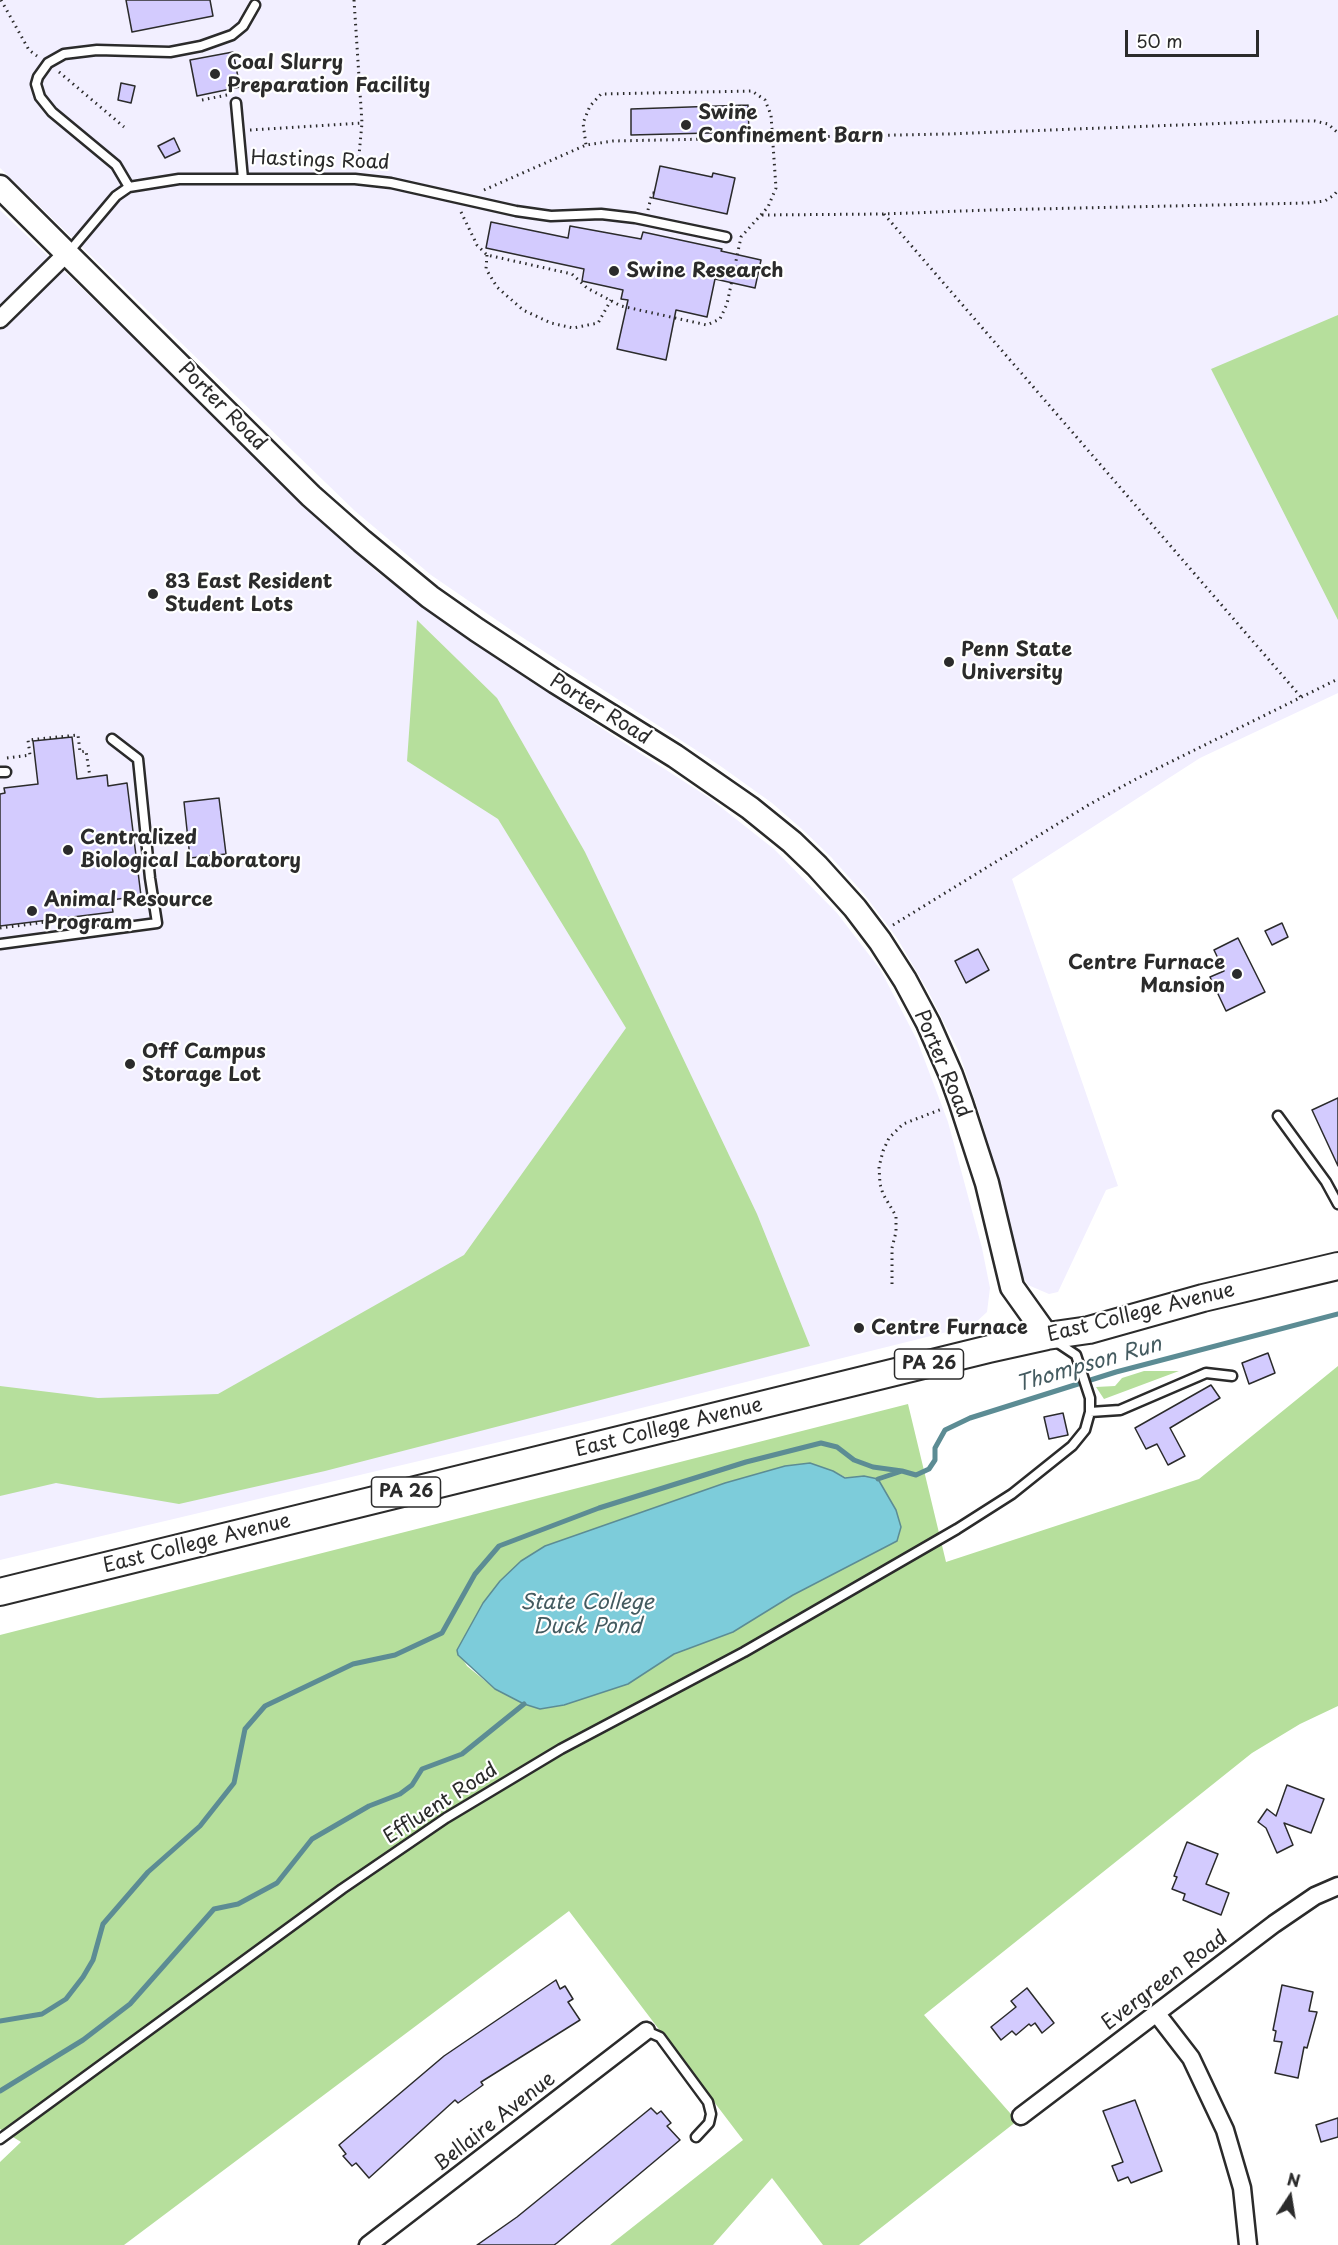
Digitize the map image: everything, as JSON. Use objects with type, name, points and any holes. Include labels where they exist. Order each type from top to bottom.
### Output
[{"type":"main road","name":"East College Avenue","points":[[0,1592],[1047,1336],[1089,1330],[1203,1298],[1338,1266]]},
{"type":"street","name":"Porter Road","points":[[0,187],[311,496],[362,541],[430,597],[477,630],[675,756],[750,808],[817,866],[855,908],[876,936],[905,980],[928,1023],[961,1102],[987,1183],[1012,1287],[1047,1336]]},
{"type":"street","points":[[0,319],[67,253]]},
{"type":"street","name":"Evergreen Road","points":[[1021,2116],[1274,1924],[1315,1896],[1338,1886]]},
{"type":"street","points":[[1158,2014],[1191,2058],[1225,2130],[1242,2188],[1248,2245]]},
{"type":"street","name":"Bellaire Avenue","points":[[368,2245],[646,2031]]},
{"type":"lane","points":[[67,253],[116,196],[129,187],[116,165],[52,112],[40,97],[36,84],[48,63],[64,54],[97,50],[170,52],[201,46],[232,35],[243,26],[255,5]]},
{"type":"lane","points":[[236,104],[243,179]]},
{"type":"lane","name":"Hastings Road","points":[[129,187],[179,179],[355,179],[391,183],[516,211],[551,216],[601,214],[646,220],[726,237]]},
{"type":"lane","points":[[0,944],[157,923],[138,759],[112,739]]},
{"type":"lane","points":[[1278,1116],[1326,1182],[1338,1204]]},
{"type":"lane","points":[[1047,1336],[1076,1355],[1088,1393],[1090,1412],[1120,1410],[1206,1373],[1233,1376]]},
{"type":"lane","name":"Effluent Road","points":[[0,2139],[342,1889],[446,1818],[561,1749],[744,1652],[930,1545],[1012,1494],[1072,1446],[1085,1430],[1090,1412]]},
{"type":"lane","points":[[646,2031],[660,2037],[708,2102],[711,2114],[709,2123],[696,2137]]},
{"type":"path","points":[[354,0],[362,123],[355,179]]},
{"type":"path","points":[[586,145],[584,123],[590,106],[601,94],[752,91],[765,100],[771,115],[773,139],[776,188],[768,207],[741,237],[727,304],[720,320],[707,325],[621,306],[587,288],[572,274],[487,255],[477,245],[453,197],[484,190],[586,145],[613,141],[773,139],[1283,121],[1315,121],[1328,124],[1338,133]]},
{"type":"path","points":[[202,100],[234,94],[236,104]]},
{"type":"path","points":[[238,130],[362,123]]},
{"type":"path","points":[[761,215],[1308,203],[1325,201],[1338,190]]},
{"type":"path","points":[[646,220],[652,193],[654,194]]},
{"type":"path","points":[[884,214],[1300,697]]},
{"type":"path","points":[[487,255],[486,269],[497,287],[523,310],[551,323],[573,328],[598,323],[611,300]]},
{"type":"path","points":[[876,936],[1090,804],[1338,679]]},
{"type":"path","points":[[30,755],[28,740],[78,735],[80,752]]},
{"type":"path","points":[[74,752],[86,751],[90,777]]},
{"type":"path","points":[[3,772],[4,758],[35,754]]},
{"type":"path","points":[[892,1284],[892,1248],[896,1232],[896,1216],[880,1184],[879,1167],[883,1151],[889,1138],[903,1124],[961,1102]]},
{"type":"shaded area","name":"Penn State University","points":[[0,0],[1338,0],[1338,693],[1200,758],[1012,879],[1118,1186],[1106,1190],[1058,1292],[1049,1294],[1028,1285],[1018,1269],[983,1125],[959,1052],[928,991],[897,938],[864,894],[831,857],[772,803],[719,765],[514,632],[431,575],[355,511],[0,168]]},
{"type":"shaded area","points":[[0,210],[209,410],[314,516],[377,572],[475,643],[708,797],[774,849],[837,913],[880,969],[917,1040],[948,1122],[982,1248],[990,1288],[987,1312],[974,1324],[601,1418],[0,1560]]},
{"type":"green space","points":[[1338,315],[1338,620],[1211,369]]},
{"type":"green space","points":[[417,620],[497,698],[585,852],[757,1214],[810,1346],[325,1471],[179,1504],[56,1483],[0,1496],[0,1386],[98,1398],[218,1394],[464,1255],[626,1028],[498,819],[407,761]]},
{"type":"green space","points":[[1338,1366],[1338,1706],[1300,1724],[1252,1753],[924,2015],[1017,2121],[859,2245],[823,2245],[772,2178],[713,2245],[610,2245],[743,2140],[569,1911],[124,2245],[0,2245],[0,2162],[21,2142],[0,2129],[0,1635],[908,1404],[946,1562],[1199,1479]],"holes":[[[833,1471],[849,1479],[864,1476],[897,1541],[793,1595],[733,1632],[674,1654],[628,1684],[564,1705],[540,1709],[524,1704],[495,1689],[467,1666],[457,1650],[463,1640],[577,1535],[629,1518]]]},
{"type":"green space","points":[[1144,1371],[1179,1371],[1104,1399],[1096,1387],[1115,1386],[1122,1378]]},
{"type":"water","name":"State College Duck Pond","points":[[810,1463],[845,1478],[864,1476],[878,1479],[896,1510],[901,1527],[897,1541],[793,1595],[733,1632],[674,1654],[628,1684],[564,1705],[540,1709],[524,1704],[495,1689],[458,1655],[457,1650],[483,1603],[500,1581],[521,1561],[545,1546],[725,1483],[785,1466]]},
{"type":"building","points":[[126,0],[210,0],[213,16],[132,32]]},
{"type":"building","name":"Coal Slurry Preparation Facility","points":[[233,52],[240,87],[197,96],[190,60]]},
{"type":"building","points":[[121,83],[135,86],[131,103],[118,100]]},
{"type":"building","name":"Swine Confinement Barn","points":[[748,105],[749,132],[631,135],[631,109]]},
{"type":"building","points":[[174,138],[180,151],[165,158],[158,146]]},
{"type":"building","points":[[660,166],[712,177],[713,173],[735,178],[727,214],[653,198]]},
{"type":"building","name":"Swine Research","points":[[491,222],[568,238],[570,226],[641,239],[643,232],[761,260],[755,288],[715,279],[707,317],[676,310],[666,360],[617,349],[628,300],[621,299],[623,290],[582,281],[584,269],[486,248]]},
{"type":"building","name":"Centralized Biological Laboratory","points":[[72,737],[77,779],[107,775],[108,786],[127,783],[141,896],[111,900],[113,912],[0,926],[0,794],[5,793],[4,788],[38,784],[33,741]]},
{"type":"building","points":[[219,798],[226,854],[190,858],[184,802]]},
{"type":"building","points":[[1282,923],[1288,937],[1272,945],[1265,931]]},
{"type":"building","name":"Centre Furnace Mansion","points":[[1238,938],[1265,992],[1226,1011],[1210,977],[1224,971],[1214,950]]},
{"type":"building","points":[[978,949],[989,970],[966,983],[955,961]]},
{"type":"building","points":[[1338,1098],[1338,1166],[1312,1110]]},
{"type":"building","points":[[1268,1353],[1275,1373],[1249,1384],[1242,1363]]},
{"type":"building","points":[[1211,1385],[1220,1398],[1170,1428],[1185,1456],[1168,1465],[1157,1444],[1146,1449],[1135,1428]]},
{"type":"building","points":[[1063,1413],[1068,1435],[1049,1439],[1044,1417]]},
{"type":"building","points":[[1287,1785],[1324,1799],[1311,1833],[1284,1823],[1293,1845],[1277,1853],[1266,1828],[1258,1822],[1267,1809],[1276,1816]]},
{"type":"building","points":[[1187,1842],[1218,1854],[1206,1884],[1229,1893],[1221,1915],[1183,1900],[1185,1894],[1172,1889],[1177,1877],[1174,1876]]},
{"type":"building","points":[[556,1980],[560,1989],[565,1986],[573,1999],[568,2002],[580,2020],[481,2082],[483,2085],[458,2103],[455,2100],[369,2178],[356,2163],[352,2166],[343,2156],[346,2154],[339,2145],[444,2056]]},
{"type":"building","points":[[1282,1985],[1313,1992],[1309,2011],[1317,2012],[1307,2048],[1304,2047],[1298,2078],[1275,2073],[1282,2042],[1274,2041],[1276,2031],[1273,2030]]},
{"type":"building","points":[[1027,1988],[1054,2023],[1042,2033],[1035,2023],[1031,2026],[1029,2024],[1016,2035],[1012,2031],[1001,2040],[991,2027],[1016,2007],[1011,2001]]},
{"type":"building","points":[[1135,2100],[1162,2171],[1131,2183],[1128,2177],[1118,2181],[1112,2166],[1123,2162],[1103,2111]]},
{"type":"building","points":[[651,2108],[657,2114],[661,2111],[671,2123],[667,2126],[680,2140],[557,2243],[554,2245],[477,2245],[517,2217]]},
{"type":"building","points":[[1338,2118],[1338,2137],[1321,2142],[1316,2125]]},
{"type":"waterway","name":"Thompson Run","points":[[878,1479],[902,1471],[916,1475],[929,1469],[935,1460],[935,1448],[945,1430],[970,1418],[1116,1372],[1338,1314]]},
{"type":"waterway","points":[[0,2021],[42,2014],[66,1999],[93,1960],[103,1924],[148,1872],[200,1826],[234,1783],[245,1729],[265,1706],[353,1664],[395,1655],[442,1633],[475,1574],[499,1546],[599,1508],[746,1462],[821,1443],[837,1447],[854,1460],[873,1467],[902,1471]]},
{"type":"waterway","points":[[0,2091],[83,2040],[130,2004],[214,1909],[238,1904],[277,1883],[312,1839],[369,1806],[400,1794],[412,1785],[422,1769],[462,1754],[524,1704]]},
{"type":"place","name":"Coal Slurry Preparation Facility","points":[[215,74]]},
{"type":"place","name":"Swine Confinement Barn","points":[[686,125]]},
{"type":"place","name":"Swine Research","points":[[614,271]]},
{"type":"place","name":"83 East Resident Student Lots","points":[[153,594]]},
{"type":"place","name":"Penn State University","points":[[949,662]]},
{"type":"place","name":"Centralized Biological Laboratory","points":[[68,850]]},
{"type":"place","name":"Animal Resource Program","points":[[32,911]]},
{"type":"place","name":"Centre Furnace Mansion","points":[[1237,974]]},
{"type":"place","name":"Off Campus Storage Lot","points":[[130,1064]]},
{"type":"place","name":"Centre Furnace","points":[[859,1328]]}]
